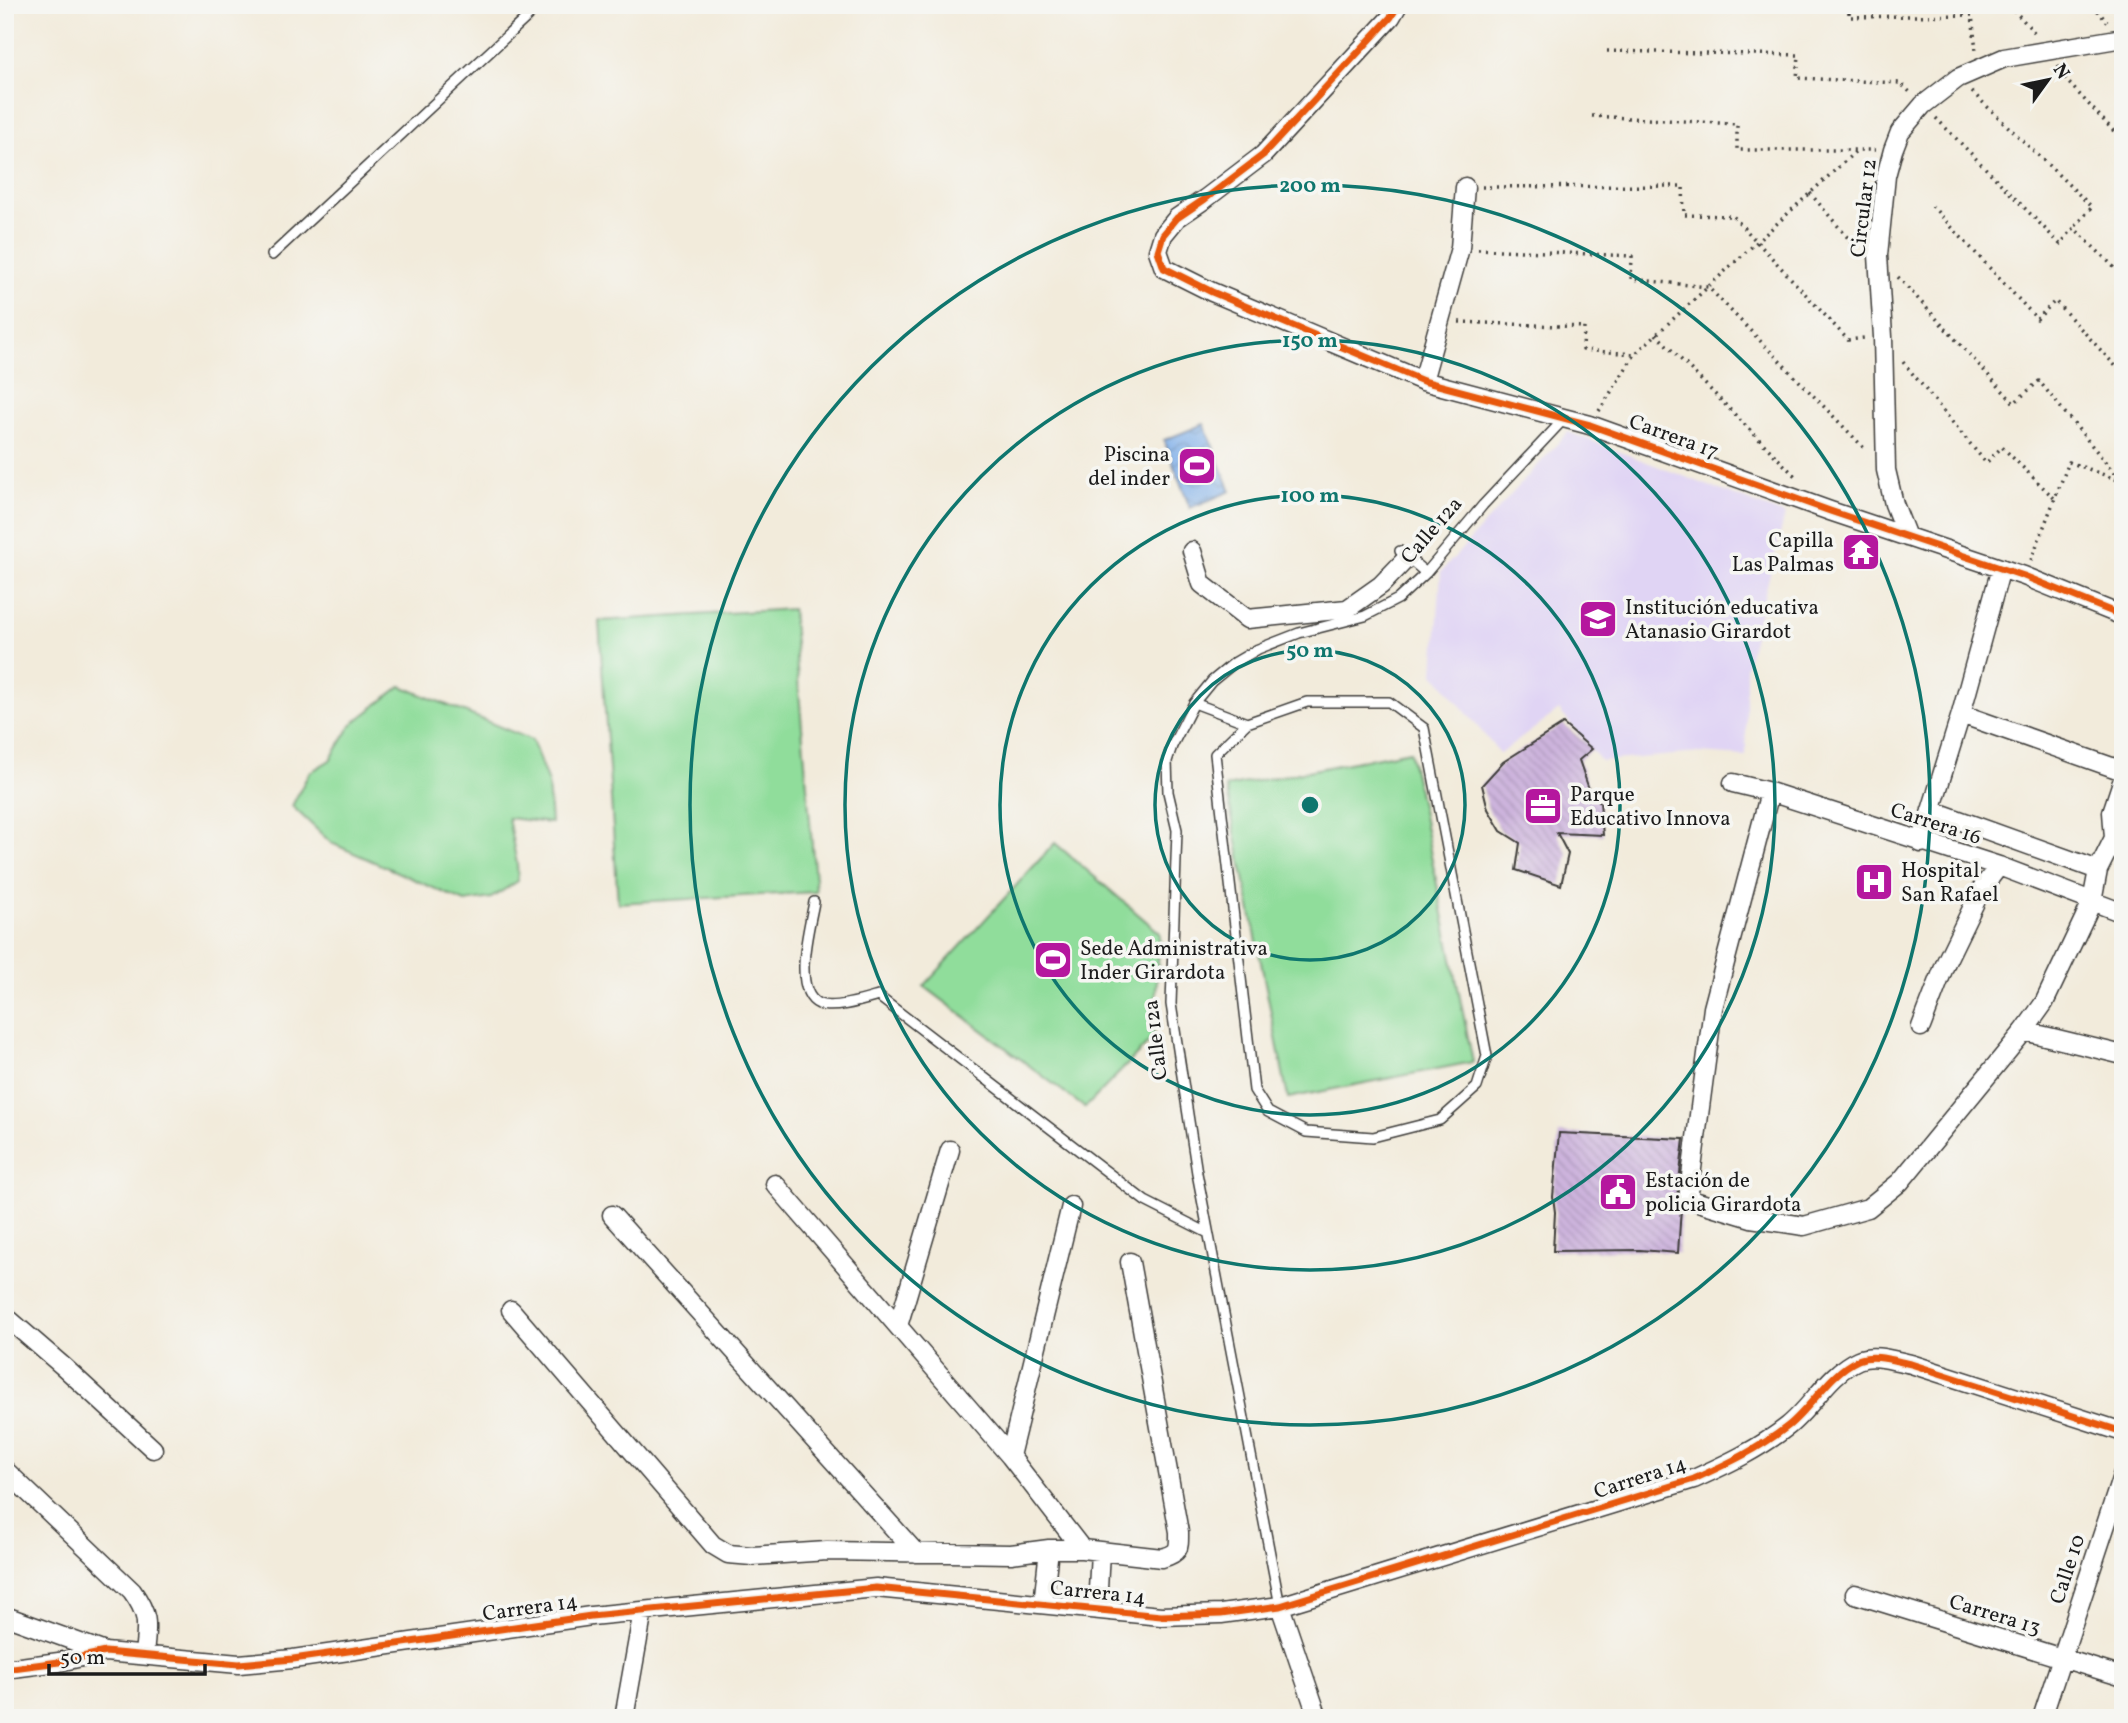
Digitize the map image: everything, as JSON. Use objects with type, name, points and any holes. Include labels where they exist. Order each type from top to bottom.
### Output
[{"type":"street","name":"Carrera 17","points":[[1398,5],[1391,18],[1263,155],[1177,218],[1163,235],[1158,251],[1164,268],[1212,292],[1423,381],[1590,425],[2024,576],[2123,616]]},
{"type":"street","name":"Circular 12","points":[[1908,537],[1894,505],[1885,470],[1878,255],[1886,176],[1900,132],[1923,105],[1958,78],[2004,58],[2123,38]]},
{"type":"street","points":[[1423,381],[1460,248],[1465,187]]},
{"type":"street","points":[[1192,551],[1202,584],[1247,620],[1346,609],[1381,585],[1404,554]]},
{"type":"street","points":[[1921,843],[1961,714],[2001,568]]},
{"type":"street","points":[[1961,714],[2123,771]]},
{"type":"street","points":[[1770,792],[1713,1008],[1688,1199],[1751,1218],[1804,1226],[1868,1208],[1900,1182],[2044,1003],[2092,902],[2098,870],[2118,834],[2112,812],[2123,779]]},
{"type":"street","name":"Carrera 16","points":[[1733,783],[1770,792],[1998,866],[2123,913]]},
{"type":"street","points":[[1931,810],[2098,870]]},
{"type":"street","points":[[1921,1027],[1946,962],[1982,888],[1998,866]]},
{"type":"street","points":[[2024,1031],[2123,1055]]},
{"type":"street","points":[[898,1326],[950,1150]]},
{"type":"street","points":[[775,1184],[1091,1550],[1097,1609]]},
{"type":"street","points":[[1010,1456],[1072,1206]]},
{"type":"street","points":[[612,1215],[916,1553]]},
{"type":"street","points":[[511,1310],[713,1545],[728,1554],[752,1556],[827,1551],[1011,1554],[1049,1549],[1091,1550],[1162,1558],[1173,1555],[1179,1548],[1179,1532],[1130,1262]]},
{"type":"street","points":[[5,1316],[153,1449]]},
{"type":"street","name":"Carrera 14","points":[[5,1669],[59,1662],[104,1652],[252,1663],[591,1615],[876,1588],[1161,1616],[1221,1614],[1280,1606],[1705,1474],[1760,1446],[1789,1425],[1842,1370],[1860,1359],[1881,1358],[1911,1364],[2123,1432]]},
{"type":"street","points":[[5,1470],[137,1599],[143,1607],[147,1627],[144,1654]]},
{"type":"street","name":"Calle 10","points":[[2042,1718],[2123,1473]]},
{"type":"street","points":[[1043,1604],[1049,1549]]},
{"type":"street","name":"Carrera 13","points":[[1855,1594],[2123,1677]]},
{"type":"street","name":"Calle 12a","points":[[1280,1606],[1318,1718]]},
{"type":"street","points":[[624,1718],[643,1611]]},
{"type":"street","points":[[5,1616],[104,1652]]},
{"type":"lane","points":[[272,255],[540,5]]},
{"type":"lane","name":"Calle 12a","points":[[1280,1606],[1197,1173],[1171,1004],[1177,830],[1168,792],[1167,761],[1194,703],[1212,681],[1234,663],[1258,649],[1299,633],[1365,617],[1398,599],[1426,573],[1483,505],[1564,419]]},
{"type":"lane","points":[[1404,554],[1426,573]]},
{"type":"lane","points":[[1194,703],[1247,723],[1307,702],[1389,702],[1424,728],[1487,1056],[1477,1087],[1440,1120],[1373,1137],[1306,1132],[1268,1112],[1254,1090],[1214,754],[1247,723]]},
{"type":"lane","points":[[814,902],[803,965],[807,992],[819,1004],[854,1002],[878,996],[1145,1201],[1208,1233]]},
{"type":"path","points":[[1849,5],[1849,17],[1972,15],[1978,69]]},
{"type":"path","points":[[2009,5],[2050,50],[2066,80],[2123,141]]},
{"type":"path","points":[[1607,51],[1799,55],[1797,78],[1900,83],[2060,244],[2092,206],[1958,78]]},
{"type":"path","points":[[1592,116],[1737,124],[1737,150],[1893,150]]},
{"type":"path","points":[[1590,425],[1635,354],[1857,150]]},
{"type":"path","points":[[1465,187],[1683,186],[1684,215],[1733,216],[1848,340],[1882,337],[1986,463],[2002,447],[2054,499]]},
{"type":"path","points":[[1810,193],[1854,245],[1878,255],[2014,403],[2039,381],[2122,482]]},
{"type":"path","points":[[1932,206],[2037,319],[2055,301],[2123,374]]},
{"type":"path","points":[[2074,228],[2123,276]]},
{"type":"path","points":[[1460,248],[1632,256],[1631,279],[1708,287],[1885,470]]},
{"type":"path","points":[[1439,321],[1584,327],[1583,350],[1635,354]]},
{"type":"path","points":[[1656,334],[1801,482]]},
{"type":"path","points":[[2024,576],[2069,462],[2122,482]]},
{"type":"shaded area","name":"Institución educativa Atanasio Girardot","points":[[1568,432],[1785,515],[1746,667],[1746,756],[1698,753],[1601,761],[1559,710],[1500,754],[1434,673],[1441,572]]},
{"type":"green space","points":[[792,609],[816,892],[618,903],[599,621]]},
{"type":"green space","points":[[401,686],[532,740],[548,783],[551,823],[508,818],[518,881],[491,898],[465,902],[331,843],[292,806],[309,773],[330,760],[352,724]]},
{"type":"green space","points":[[1410,751],[1473,1062],[1288,1098],[1226,787]]},
{"type":"green space","name":"Sede Administrativa Inder Girardota","points":[[1055,843],[1160,933],[1153,1038],[1085,1108],[924,986]]},
{"type":"water","name":"Piscina del inder","points":[[1204,424],[1231,491],[1190,508],[1164,440]]},
{"type":"building","name":"Parque Educativo Innova","points":[[1563,724],[1592,749],[1579,760],[1590,792],[1600,802],[1603,835],[1557,833],[1568,854],[1561,885],[1516,870],[1520,843],[1501,831],[1488,809],[1482,785],[1503,762]]},
{"type":"building","name":"Estación de policia Girardota","points":[[1559,1133],[1684,1139],[1677,1198],[1681,1208],[1678,1253],[1640,1250],[1553,1251],[1553,1197]]},
{"type":"cycle path","points":[[1398,5],[1391,17],[1263,155],[1177,218],[1163,235],[1158,251],[1164,268],[1212,292],[1423,381],[1590,425],[1830,511],[2024,576],[2123,616]]},
{"type":"cycle path","points":[[5,1669],[59,1662],[105,1652],[239,1664],[293,1659],[591,1616],[876,1588],[1161,1616],[1221,1614],[1280,1606],[1694,1479],[1766,1442],[1797,1418],[1838,1373],[1858,1360],[1871,1357],[1911,1364],[2123,1432]]},
{"type":"place","name":"Piscina del inder","points":[[1197,466]]},
{"type":"place","name":"Capilla Las Palmas","points":[[1861,552]]},
{"type":"place","name":"Institución educativa Atanasio Girardot","points":[[1598,619]]},
{"type":"place","name":"Parque Educativo Innova","points":[[1543,806]]},
{"type":"place","name":"Hospital San Rafael","points":[[1874,882]]},
{"type":"place","name":"Sede Administrativa Inder Girardota","points":[[1053,960]]},
{"type":"place","name":"Estación de policia Girardota","points":[[1618,1192]]}]
